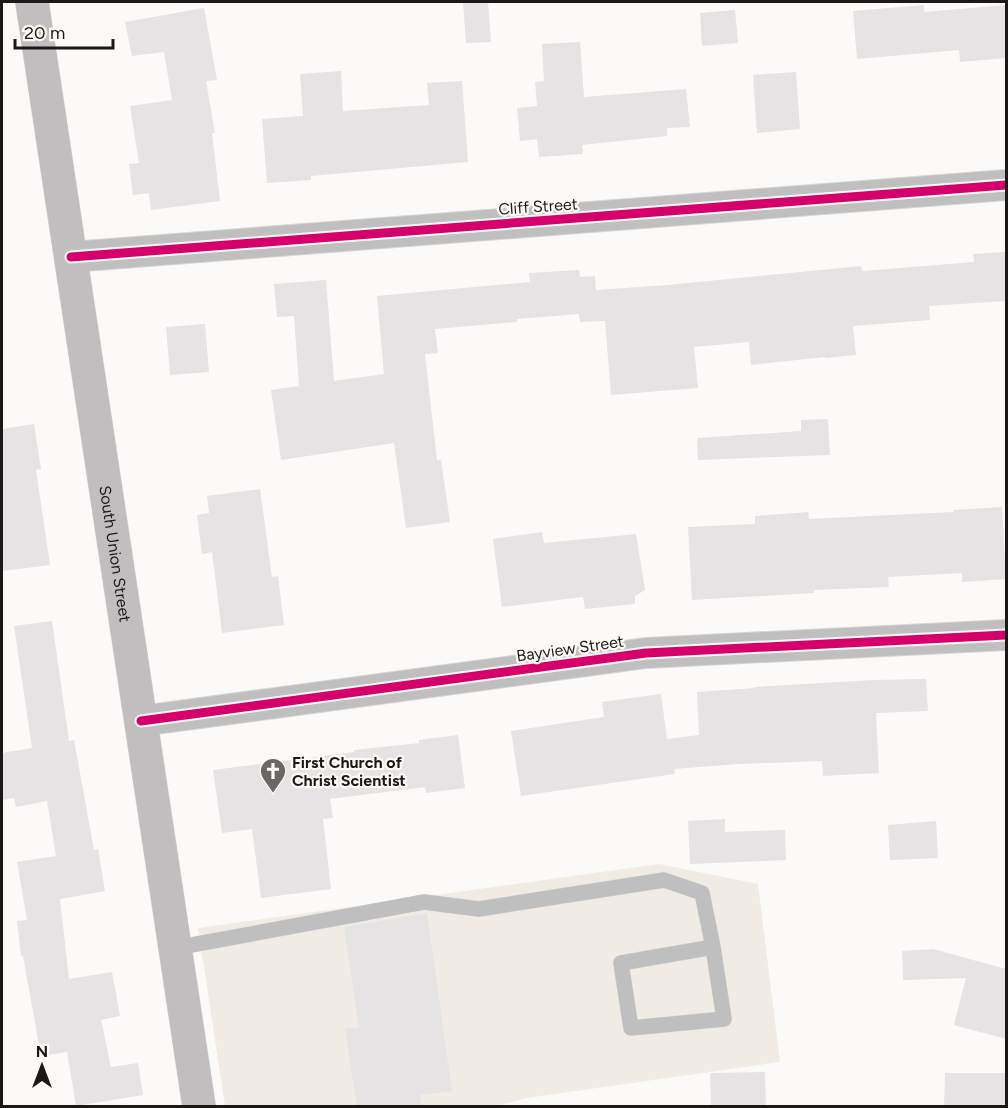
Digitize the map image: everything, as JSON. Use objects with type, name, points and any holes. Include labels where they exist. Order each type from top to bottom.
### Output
[{"type":"main road","name":"South Union Street","points":[[32,2],[199,1107]]},
{"type":"street","name":"Cliff Street","points":[[71,257],[1006,185]]},
{"type":"street","name":"Bayview Street","points":[[141,721],[646,653],[1006,634]]},
{"type":"lane","points":[[176,948],[424,902],[479,909],[664,880],[702,893],[713,947],[724,1019],[631,1028],[621,963],[713,947]]},
{"type":"shaded area","points":[[659,864],[758,884],[780,1062],[527,1098],[497,1106],[225,1106],[198,928]]},
{"type":"building","points":[[463,2],[488,2],[491,42],[466,43]]},
{"type":"building","points":[[924,5],[924,12],[1006,5],[1006,58],[960,62],[959,50],[857,59],[853,11]]},
{"type":"building","points":[[204,8],[217,80],[206,81],[215,133],[212,133],[220,201],[151,210],[149,193],[133,195],[129,164],[139,163],[130,106],[172,100],[164,52],[132,56],[125,22]]},
{"type":"building","points":[[735,10],[738,43],[702,46],[700,13]]},
{"type":"building","points":[[580,42],[584,97],[686,89],[690,127],[667,128],[667,136],[582,145],[583,154],[539,157],[537,139],[520,141],[517,108],[537,106],[535,82],[544,81],[542,44]]},
{"type":"building","points":[[341,71],[343,111],[429,105],[427,83],[462,81],[468,162],[311,176],[311,180],[267,183],[262,119],[303,116],[300,74]]},
{"type":"building","points":[[796,72],[800,129],[757,133],[753,75]]},
{"type":"building","points":[[1006,252],[1006,301],[929,306],[930,320],[853,326],[856,355],[751,365],[749,342],[694,347],[698,388],[611,395],[605,321],[580,322],[579,314],[435,329],[438,353],[425,354],[437,460],[441,460],[450,522],[406,528],[394,443],[281,460],[271,390],[299,386],[294,316],[277,317],[274,284],[326,280],[334,381],[384,374],[377,296],[530,282],[529,273],[579,270],[580,277],[595,276],[596,290],[861,266],[862,271],[974,262],[973,254]]},
{"type":"building","points":[[205,324],[209,372],[170,375],[166,327]]},
{"type":"building","points":[[828,419],[830,455],[698,460],[697,438],[801,431],[801,420]]},
{"type":"building","points":[[34,424],[41,469],[36,470],[50,565],[2,571],[2,429]]},
{"type":"building","points":[[260,489],[272,577],[278,576],[284,625],[222,633],[212,552],[202,554],[197,515],[209,513],[207,496]]},
{"type":"building","points":[[1002,507],[1006,579],[962,582],[962,573],[888,577],[889,587],[814,590],[814,593],[692,600],[688,527],[755,524],[755,516],[808,512],[809,519],[953,512],[953,510]]},
{"type":"building","points":[[542,532],[544,543],[636,534],[645,590],[635,596],[635,604],[585,609],[583,597],[502,607],[493,539]]},
{"type":"building","points":[[52,621],[69,741],[74,740],[94,850],[98,849],[105,891],[60,899],[69,979],[112,972],[120,1016],[101,1020],[111,1067],[138,1063],[143,1095],[76,1106],[67,1052],[41,1056],[23,956],[21,956],[17,921],[27,920],[17,862],[56,856],[47,801],[16,807],[14,798],[2,800],[2,753],[32,748],[14,626]]},
{"type":"building","points":[[926,679],[928,711],[876,713],[879,773],[823,776],[822,761],[738,764],[674,769],[675,774],[521,796],[511,731],[604,717],[602,702],[661,694],[667,739],[699,735],[697,692],[874,680]]},
{"type":"building","points":[[458,735],[465,788],[426,793],[425,787],[330,799],[333,818],[323,819],[331,889],[261,898],[252,829],[222,833],[213,770],[419,743],[419,740]]},
{"type":"building","points":[[725,819],[725,832],[785,830],[786,860],[690,864],[688,821]]},
{"type":"building","points":[[936,821],[938,858],[890,860],[888,825]]},
{"type":"building","points":[[427,913],[452,1091],[420,1095],[421,1107],[357,1107],[345,1029],[359,1027],[344,927]]},
{"type":"building","points":[[933,949],[1006,969],[1006,1039],[954,1025],[966,978],[903,980],[902,951]]},
{"type":"building","points":[[765,1072],[766,1107],[711,1107],[710,1073]]},
{"type":"building","points":[[945,1073],[1006,1073],[1006,1107],[944,1107]]},
{"type":"cycle path","points":[[71,257],[1006,185]]},
{"type":"cycle path","points":[[141,721],[646,653],[1006,635]]},
{"type":"place","name":"First Church of Christ Scientist","points":[[273,794]]}]
